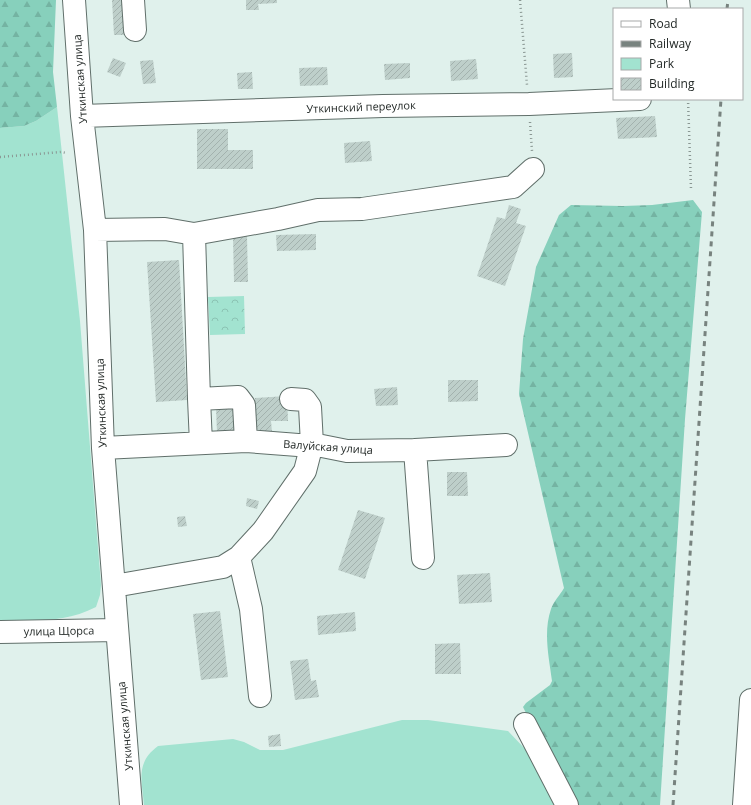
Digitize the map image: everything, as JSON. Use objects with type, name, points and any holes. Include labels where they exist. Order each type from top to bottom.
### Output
[{"type":"street","name":"Уткинская улица","points":[[74,0],[82,116],[95,230],[103,448],[131,805]]},
{"type":"street","points":[[132,0],[135,30]]},
{"type":"street","name":"Уткинский переулок","points":[[82,116],[383,106],[529,104],[618,100]]},
{"type":"street","points":[[95,230],[165,229],[194,234],[278,219],[318,210],[362,209],[512,187],[533,169]]},
{"type":"street","points":[[194,234],[198,399],[201,443]]},
{"type":"street","points":[[198,399],[238,398],[244,405],[246,441]]},
{"type":"street","points":[[114,586],[223,567],[239,557],[263,531],[305,471],[312,444],[310,407],[305,400],[291,399]]},
{"type":"street","name":"Валуйская улица","points":[[103,448],[246,441],[298,445],[312,444],[347,451],[415,450],[506,445]]},
{"type":"street","points":[[415,450],[423,558]]},
{"type":"street","points":[[239,557],[251,609],[260,696]]},
{"type":"street","name":"улица Щорса","points":[[0,632],[117,630]]},
{"type":"street","points":[[744,805],[751,700]]},
{"type":"street","points":[[525,724],[567,805]]},
{"type":"path","points":[[520,0],[533,169]]},
{"type":"path","points":[[688,100],[691,189]]},
{"type":"path","points":[[0,157],[61,152],[87,159]]},
{"type":"green space","points":[[0,0],[56,0],[53,72],[57,107],[36,121],[24,126],[0,128]]},
{"type":"green space","points":[[57,107],[80,321],[101,585],[100,595],[96,607],[73,616],[49,620],[0,620],[0,128],[24,126],[36,121]]},
{"type":"green space","points":[[693,200],[702,212],[685,419],[660,805],[577,805],[557,775],[523,707],[526,703],[550,685],[552,681],[547,645],[547,627],[552,606],[564,588],[519,394],[523,339],[536,267],[559,215],[571,205],[652,205]]},
{"type":"green space","points":[[244,296],[245,334],[210,335],[208,297]]},
{"type":"green space","points":[[402,720],[428,720],[508,731],[527,751],[548,788],[555,805],[144,805],[141,780],[143,766],[151,752],[158,746],[233,739],[244,742],[260,750],[283,750]]},
{"type":"building","points":[[112,0],[123,0],[125,35],[114,35]]},
{"type":"building","points":[[246,0],[277,0],[277,3],[258,4],[259,10],[246,10]]},
{"type":"building","points":[[572,53],[573,77],[554,78],[553,54]]},
{"type":"building","points":[[113,58],[126,63],[120,77],[107,72]]},
{"type":"building","points":[[476,59],[478,79],[451,81],[450,61]]},
{"type":"building","points":[[153,60],[156,83],[143,84],[140,61]]},
{"type":"building","points":[[410,63],[410,78],[385,80],[384,64]]},
{"type":"building","points":[[327,67],[328,85],[300,86],[299,68]]},
{"type":"building","points":[[252,72],[253,89],[238,89],[237,73]]},
{"type":"building","points":[[655,116],[657,137],[618,139],[616,118]]},
{"type":"building","points":[[197,129],[228,129],[228,150],[253,150],[253,169],[197,169]]},
{"type":"building","points":[[370,141],[372,161],[345,163],[344,143]]},
{"type":"building","points":[[509,205],[521,209],[516,223],[526,226],[505,286],[477,276],[497,217],[505,219]]},
{"type":"building","points":[[316,234],[316,250],[277,251],[276,235]]},
{"type":"building","points":[[233,236],[247,236],[248,282],[234,282]]},
{"type":"building","points":[[179,260],[187,400],[156,402],[147,262]]},
{"type":"building","points":[[448,380],[478,380],[478,401],[448,402]]},
{"type":"building","points":[[397,387],[398,405],[376,406],[374,389]]},
{"type":"building","points":[[287,396],[288,421],[271,421],[272,432],[257,433],[255,398]]},
{"type":"building","points":[[216,407],[233,407],[234,433],[217,433]]},
{"type":"building","points":[[447,472],[467,472],[468,496],[447,496]]},
{"type":"building","points":[[247,498],[259,501],[257,509],[246,506]]},
{"type":"building","points":[[358,510],[385,518],[365,579],[338,570]]},
{"type":"building","points":[[185,516],[187,526],[178,527],[177,517]]},
{"type":"building","points":[[490,573],[492,602],[459,604],[457,575]]},
{"type":"building","points":[[220,611],[228,677],[201,680],[193,614]]},
{"type":"building","points":[[355,612],[356,631],[318,635],[317,616]]},
{"type":"building","points":[[460,643],[461,674],[435,674],[435,644]]},
{"type":"building","points":[[308,659],[311,681],[316,680],[319,697],[295,700],[290,661]]},
{"type":"building","points":[[280,734],[281,746],[269,747],[268,736]]},
{"type":"railway","points":[[727,8],[728,0]]},
{"type":"railway","points":[[673,805],[721,100]]}]
